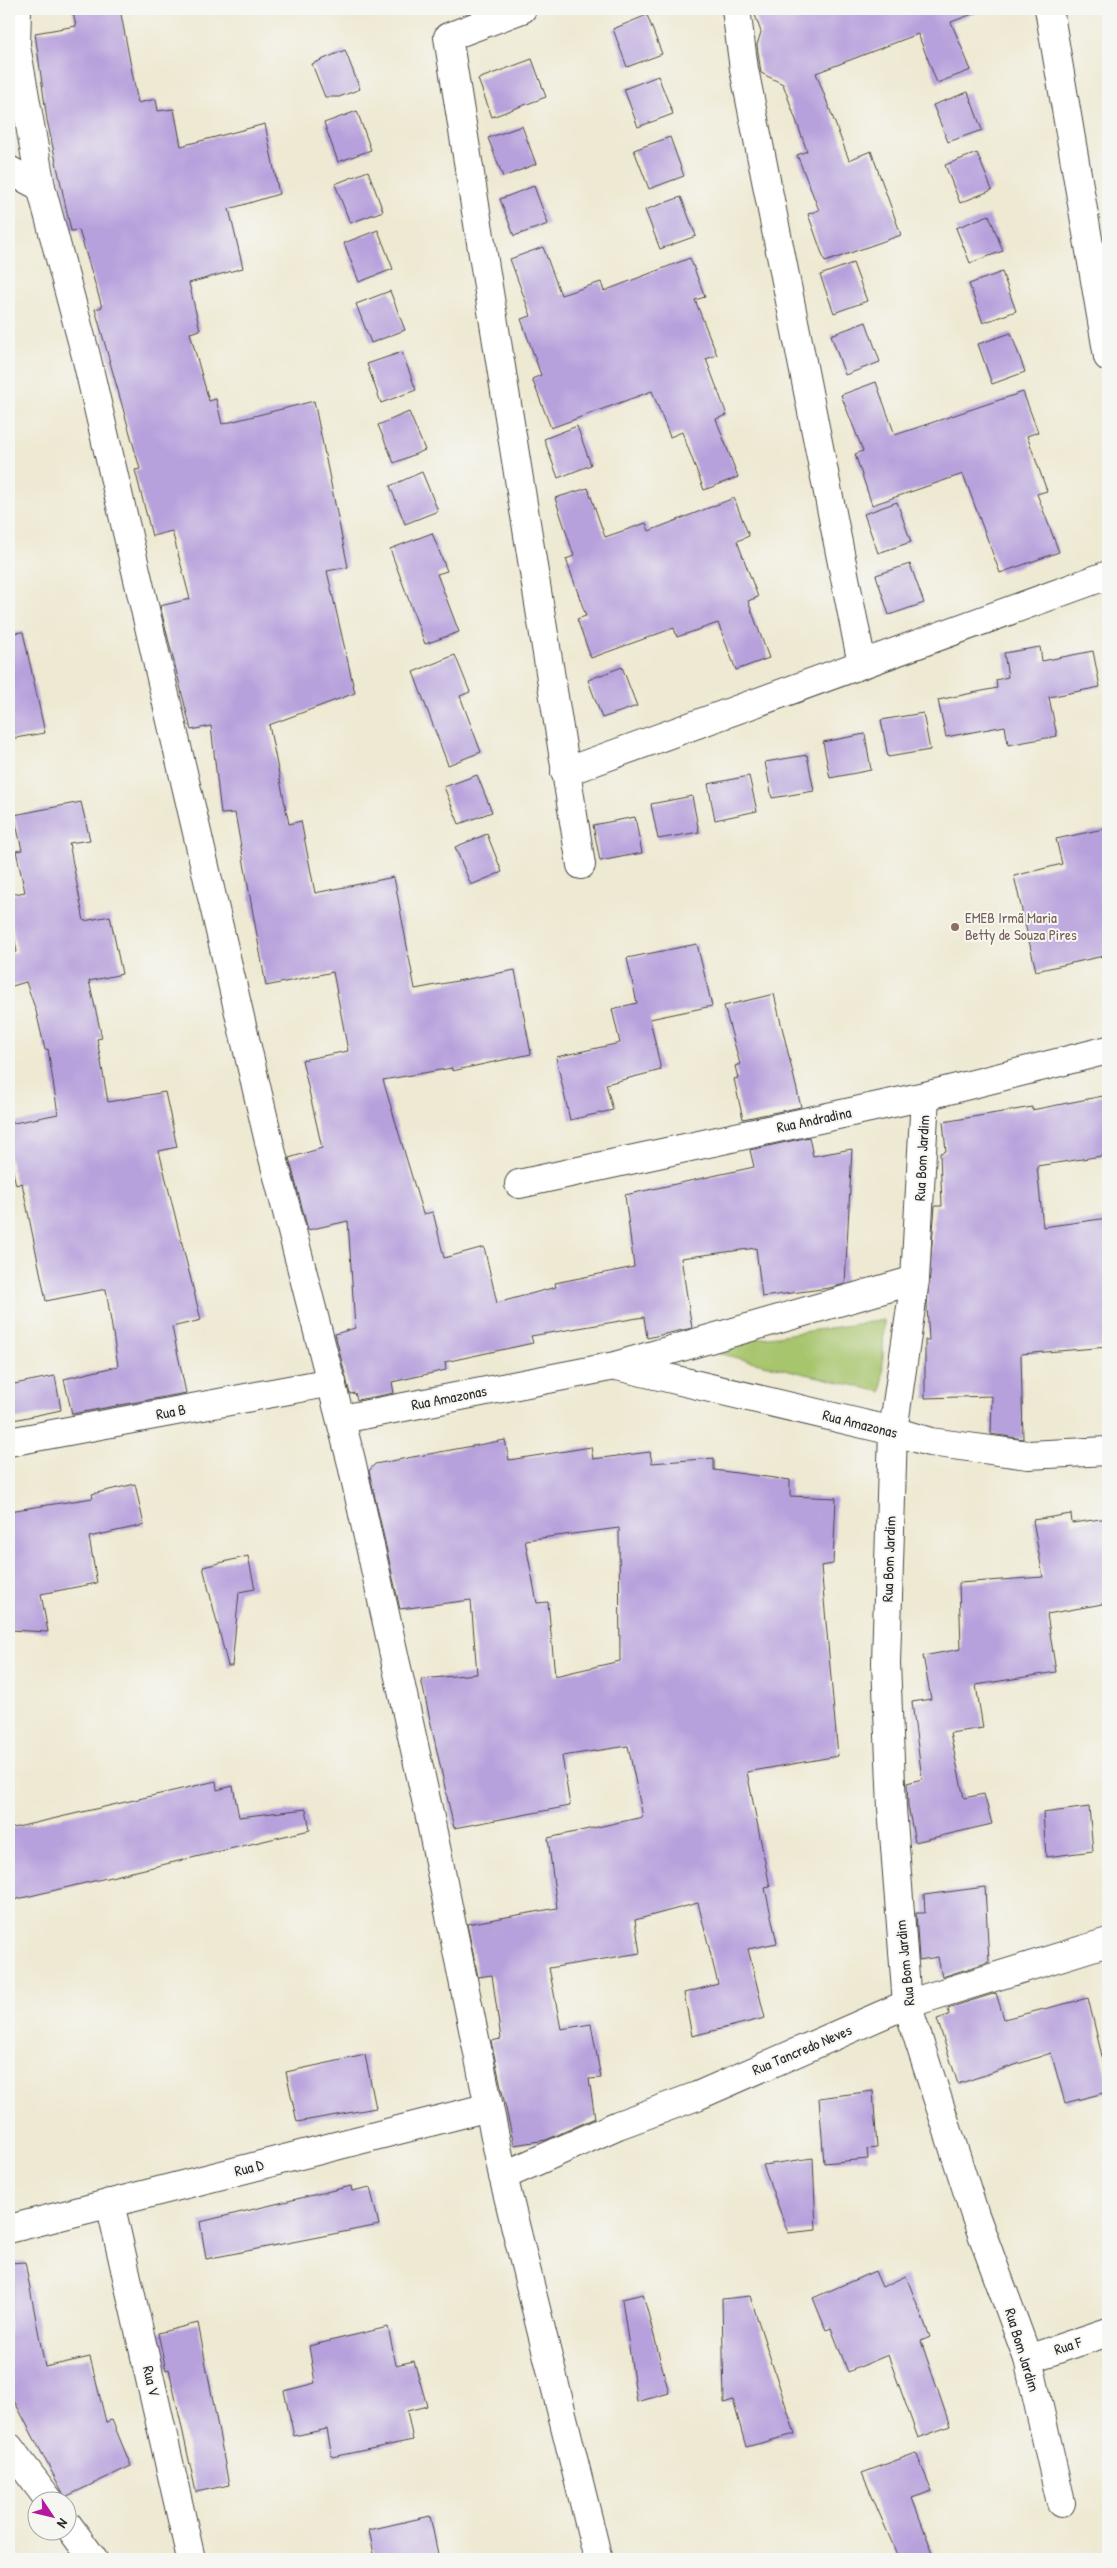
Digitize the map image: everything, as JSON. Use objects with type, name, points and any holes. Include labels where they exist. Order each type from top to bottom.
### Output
[{"type":"street","points":[[17,9],[13,52],[41,187],[86,356],[270,1146],[342,1419],[429,1813],[503,2176],[598,2559]]},
{"type":"street","points":[[522,9],[448,37],[581,865]]},
{"type":"street","points":[[736,9],[744,69],[862,664]]},
{"type":"street","points":[[1049,9],[1108,357]]},
{"type":"street","points":[[9,170],[41,187]]},
{"type":"street","points":[[565,772],[1108,575]]},
{"type":"street","name":"Rua Andradina","points":[[519,1184],[925,1096],[1108,1050]]},
{"type":"street","name":"Rua Bom Jardim","points":[[925,1096],[915,1280],[893,1431],[886,1663],[892,1808],[907,2004],[975,2215],[1028,2359],[1061,2503]]},
{"type":"street","name":"Rua Amazonas","points":[[342,1419],[615,1366],[915,1280]]},
{"type":"street","name":"Rua Amazonas","points":[[615,1366],[893,1431],[930,1442],[1028,1455],[1108,1451]]},
{"type":"street","name":"Rua B","points":[[9,1442],[332,1382]]},
{"type":"street","name":"Rua Tancredo Neves","points":[[503,2176],[618,2125],[697,2096],[907,2004],[1108,1942]]},
{"type":"street","name":"Rua D","points":[[9,2229],[489,2107]]},
{"type":"street","name":"Rua V","points":[[110,2203],[191,2559]]},
{"type":"street","name":"Rua F","points":[[1028,2359],[1108,2332]]},
{"type":"street","points":[[9,2447],[41,2490]]},
{"type":"street","points":[[78,2539],[93,2559]]},
{"type":"green space","points":[[884,1320],[882,1392],[695,1348]]},
{"type":"building","points":[[72,9],[120,9],[138,103],[156,99],[158,111],[174,109],[181,146],[265,124],[279,194],[229,209],[243,268],[189,283],[200,330],[190,333],[209,401],[216,399],[222,424],[314,401],[348,567],[327,571],[355,693],[269,725],[289,824],[301,821],[315,893],[394,877],[415,989],[515,970],[531,1054],[452,1071],[452,1068],[383,1080],[423,1214],[433,1212],[444,1258],[484,1247],[497,1303],[556,1287],[555,1283],[634,1267],[625,1195],[754,1167],[750,1150],[809,1137],[813,1156],[852,1149],[845,1284],[762,1297],[756,1248],[681,1258],[692,1328],[647,1338],[644,1317],[531,1336],[533,1343],[445,1362],[446,1370],[392,1382],[394,1393],[357,1400],[355,1393],[350,1394],[335,1334],[355,1328],[348,1221],[308,1230],[289,1158],[322,1148],[302,1060],[348,1051],[333,972],[266,986],[235,813],[221,814],[211,726],[191,730],[160,606],[190,599],[172,531],[152,536],[135,470],[140,469],[95,309],[102,307],[79,230],[71,231],[47,120],[35,33],[76,26]]},
{"type":"building","points":[[753,9],[977,9],[978,12],[951,22],[971,70],[937,83],[918,34],[816,73],[849,160],[871,151],[901,235],[825,262],[808,214],[819,210],[797,155],[807,151],[783,84],[761,73],[757,45],[761,32]]},
{"type":"building","points":[[647,15],[662,54],[627,67],[613,29]]},
{"type":"building","points":[[345,50],[360,89],[339,97],[325,97],[312,64]]},
{"type":"building","points":[[532,59],[546,97],[492,117],[478,79]]},
{"type":"building","points":[[658,76],[673,114],[638,127],[624,89]]},
{"type":"building","points":[[968,92],[982,130],[948,142],[933,105]]},
{"type":"building","points":[[357,111],[371,150],[338,162],[324,123]]},
{"type":"building","points":[[522,126],[536,164],[503,177],[488,138]]},
{"type":"building","points":[[670,137],[684,176],[649,189],[634,150]]},
{"type":"building","points":[[977,153],[992,190],[960,203],[945,165]]},
{"type":"building","points":[[368,171],[383,211],[350,223],[335,184]]},
{"type":"building","points":[[534,186],[548,224],[514,236],[500,199]]},
{"type":"building","points":[[681,197],[696,236],[660,249],[645,210]]},
{"type":"building","points":[[989,215],[1003,251],[970,263],[956,228]]},
{"type":"building","points":[[378,230],[393,269],[359,282],[344,243]]},
{"type":"building","points":[[543,247],[561,295],[601,282],[604,291],[690,258],[705,297],[695,300],[717,355],[706,359],[727,415],[716,419],[738,477],[704,490],[682,432],[670,437],[652,391],[551,428],[532,379],[541,375],[521,319],[531,316],[510,259]]},
{"type":"building","points":[[853,263],[867,301],[834,313],[820,275]]},
{"type":"building","points":[[1002,272],[1016,311],[983,323],[969,284]]},
{"type":"building","points":[[390,291],[405,330],[371,343],[356,304]]},
{"type":"building","points":[[866,322],[880,362],[845,375],[831,335]]},
{"type":"building","points":[[1011,333],[1025,372],[992,384],[978,344]]},
{"type":"building","points":[[402,352],[416,390],[381,403],[367,364]]},
{"type":"building","points":[[876,382],[895,435],[1023,392],[1038,432],[1027,436],[1047,491],[1037,494],[1059,552],[1000,573],[963,474],[872,505],[855,454],[863,451],[841,395]]},
{"type":"building","points":[[409,412],[425,450],[394,463],[378,425]]},
{"type":"building","points":[[577,426],[591,465],[558,478],[544,439]]},
{"type":"building","points":[[422,472],[438,511],[405,524],[390,486]]},
{"type":"building","points":[[588,488],[605,537],[646,523],[649,531],[734,498],[749,536],[737,541],[758,597],[748,601],[769,658],[736,670],[718,623],[677,637],[674,628],[591,658],[577,619],[586,616],[566,559],[574,556],[555,498]]},
{"type":"building","points":[[897,502],[911,542],[878,553],[864,514]]},
{"type":"building","points":[[432,533],[447,571],[437,574],[459,632],[425,644],[390,549]]},
{"type":"building","points":[[910,564],[924,603],[889,615],[876,575]]},
{"type":"building","points":[[23,632],[45,733],[9,739],[9,633]]},
{"type":"building","points":[[1040,647],[1042,661],[1093,651],[1100,687],[1049,697],[1057,736],[1008,745],[1005,726],[946,737],[938,700],[997,688],[996,680],[1008,677],[1004,653]]},
{"type":"building","points":[[455,655],[470,692],[460,696],[481,752],[448,765],[413,672]]},
{"type":"building","points":[[622,667],[637,706],[602,718],[588,680]]},
{"type":"building","points":[[923,713],[930,750],[888,757],[881,720]]},
{"type":"building","points":[[865,734],[871,770],[830,778],[823,742]]},
{"type":"building","points":[[807,755],[814,791],[772,798],[765,762]]},
{"type":"building","points":[[477,775],[492,812],[459,824],[444,787]]},
{"type":"building","points":[[749,776],[757,811],[715,820],[708,784]]},
{"type":"building","points":[[692,796],[699,832],[658,839],[651,804]]},
{"type":"building","points":[[81,802],[90,840],[69,843],[84,921],[110,916],[122,974],[89,981],[102,1038],[97,1039],[108,1102],[165,1092],[177,1147],[159,1151],[201,1320],[172,1327],[186,1393],[72,1414],[64,1379],[118,1366],[106,1289],[46,1301],[22,1183],[16,1185],[9,1155],[9,1124],[58,1114],[48,1049],[45,1050],[36,1011],[26,982],[9,987],[9,954],[17,952],[9,908],[9,895],[25,892],[16,851],[22,850],[14,815]]},
{"type":"building","points":[[635,817],[642,853],[600,861],[593,825]]},
{"type":"building","points":[[1108,828],[1108,955],[1036,971],[1014,876],[1062,864],[1056,839]]},
{"type":"building","points":[[487,834],[502,872],[471,885],[455,847]]},
{"type":"building","points":[[697,944],[712,1006],[650,1019],[661,1070],[606,1084],[613,1110],[570,1120],[556,1057],[620,1043],[612,1009],[637,1003],[627,958]]},
{"type":"building","points":[[774,994],[801,1107],[743,1119],[734,1079],[738,1078],[735,1066],[740,1064],[724,1006]]},
{"type":"building","points":[[1108,1095],[1108,1155],[1037,1166],[1043,1227],[1108,1218],[1108,1347],[1021,1354],[1023,1439],[991,1434],[992,1396],[925,1398],[925,1340],[929,1340],[927,1305],[935,1206],[942,1206],[940,1153],[946,1151],[943,1122],[1032,1107],[1032,1110]]},
{"type":"building","points":[[55,1376],[61,1410],[9,1421],[9,1385]]},
{"type":"building","points":[[505,1440],[509,1460],[591,1447],[593,1459],[650,1452],[652,1463],[714,1458],[714,1470],[790,1480],[790,1496],[836,1498],[833,1564],[821,1566],[838,1756],[747,1772],[770,1887],[765,1888],[777,1943],[748,1949],[765,2018],[692,2036],[684,1993],[718,1984],[698,1903],[635,1920],[640,1953],[549,1968],[561,2029],[591,2024],[601,2078],[589,2079],[595,2118],[546,2140],[514,2145],[491,2041],[501,2039],[492,1975],[478,1977],[467,1924],[557,1908],[548,1838],[643,1817],[628,1746],[562,1756],[570,1806],[454,1828],[421,1679],[477,1674],[471,1600],[400,1609],[369,1471],[375,1464]],"holes":[[[619,1528],[620,1661],[555,1676],[548,1602],[537,1603],[525,1540]]]},
{"type":"building","points":[[135,1484],[144,1525],[89,1537],[97,1583],[41,1594],[48,1632],[9,1630],[9,1511],[93,1498],[92,1494]]},
{"type":"building","points":[[1071,1514],[1072,1523],[1108,1518],[1108,1603],[1047,1614],[1056,1672],[976,1685],[983,1728],[950,1733],[964,1798],[984,1794],[992,1824],[915,1842],[908,1806],[907,1783],[922,1779],[912,1702],[931,1699],[923,1656],[961,1649],[959,1583],[1043,1577],[1033,1520]]},
{"type":"building","points":[[248,1556],[255,1589],[239,1592],[232,1666],[228,1666],[203,1567]]},
{"type":"building","points":[[216,1781],[217,1790],[233,1786],[239,1817],[306,1809],[310,1830],[9,1901],[9,1829]]},
{"type":"building","points":[[1089,1807],[1093,1851],[1046,1857],[1043,1813]]},
{"type":"building","points":[[985,1887],[989,1962],[942,1977],[938,1957],[919,1960],[916,1913],[925,1913],[924,1895]]},
{"type":"building","points":[[996,1993],[1004,2019],[1088,1998],[1108,2081],[1108,2092],[1065,2103],[1051,2053],[958,2084],[937,2019],[949,2015],[948,2008]]},
{"type":"building","points":[[365,2055],[376,2108],[297,2122],[286,2072]]},
{"type":"building","points":[[873,2091],[877,2148],[867,2149],[868,2159],[824,2163],[819,2098]]},
{"type":"building","points":[[813,2158],[816,2230],[788,2233],[763,2165]]},
{"type":"building","points":[[351,2186],[352,2191],[370,2187],[379,2225],[206,2259],[200,2222]]},
{"type":"building","points":[[25,2262],[45,2367],[90,2357],[106,2422],[112,2420],[131,2466],[78,2491],[61,2490],[9,2391],[9,2263]]},
{"type":"building","points":[[875,2271],[882,2287],[906,2276],[930,2337],[921,2341],[950,2426],[918,2438],[888,2355],[848,2372],[831,2328],[826,2330],[813,2298]]},
{"type":"building","points":[[643,2294],[669,2393],[637,2402],[622,2299]]},
{"type":"building","points":[[750,2296],[795,2434],[746,2447],[733,2400],[724,2403],[722,2299]]},
{"type":"building","points":[[198,2323],[229,2485],[196,2492],[169,2369],[166,2370],[158,2333]]},
{"type":"building","points":[[388,2327],[396,2365],[414,2361],[427,2406],[407,2411],[413,2440],[332,2457],[327,2429],[294,2436],[284,2391],[315,2383],[309,2346]]},
{"type":"building","points":[[916,2453],[932,2491],[912,2498],[935,2559],[899,2559],[862,2473]]},
{"type":"building","points":[[430,2516],[439,2559],[375,2559],[369,2530]]},
{"type":"place","name":"EMEB Irmã Maria Betty de Souza Pires","points":[[955,927]]}]
